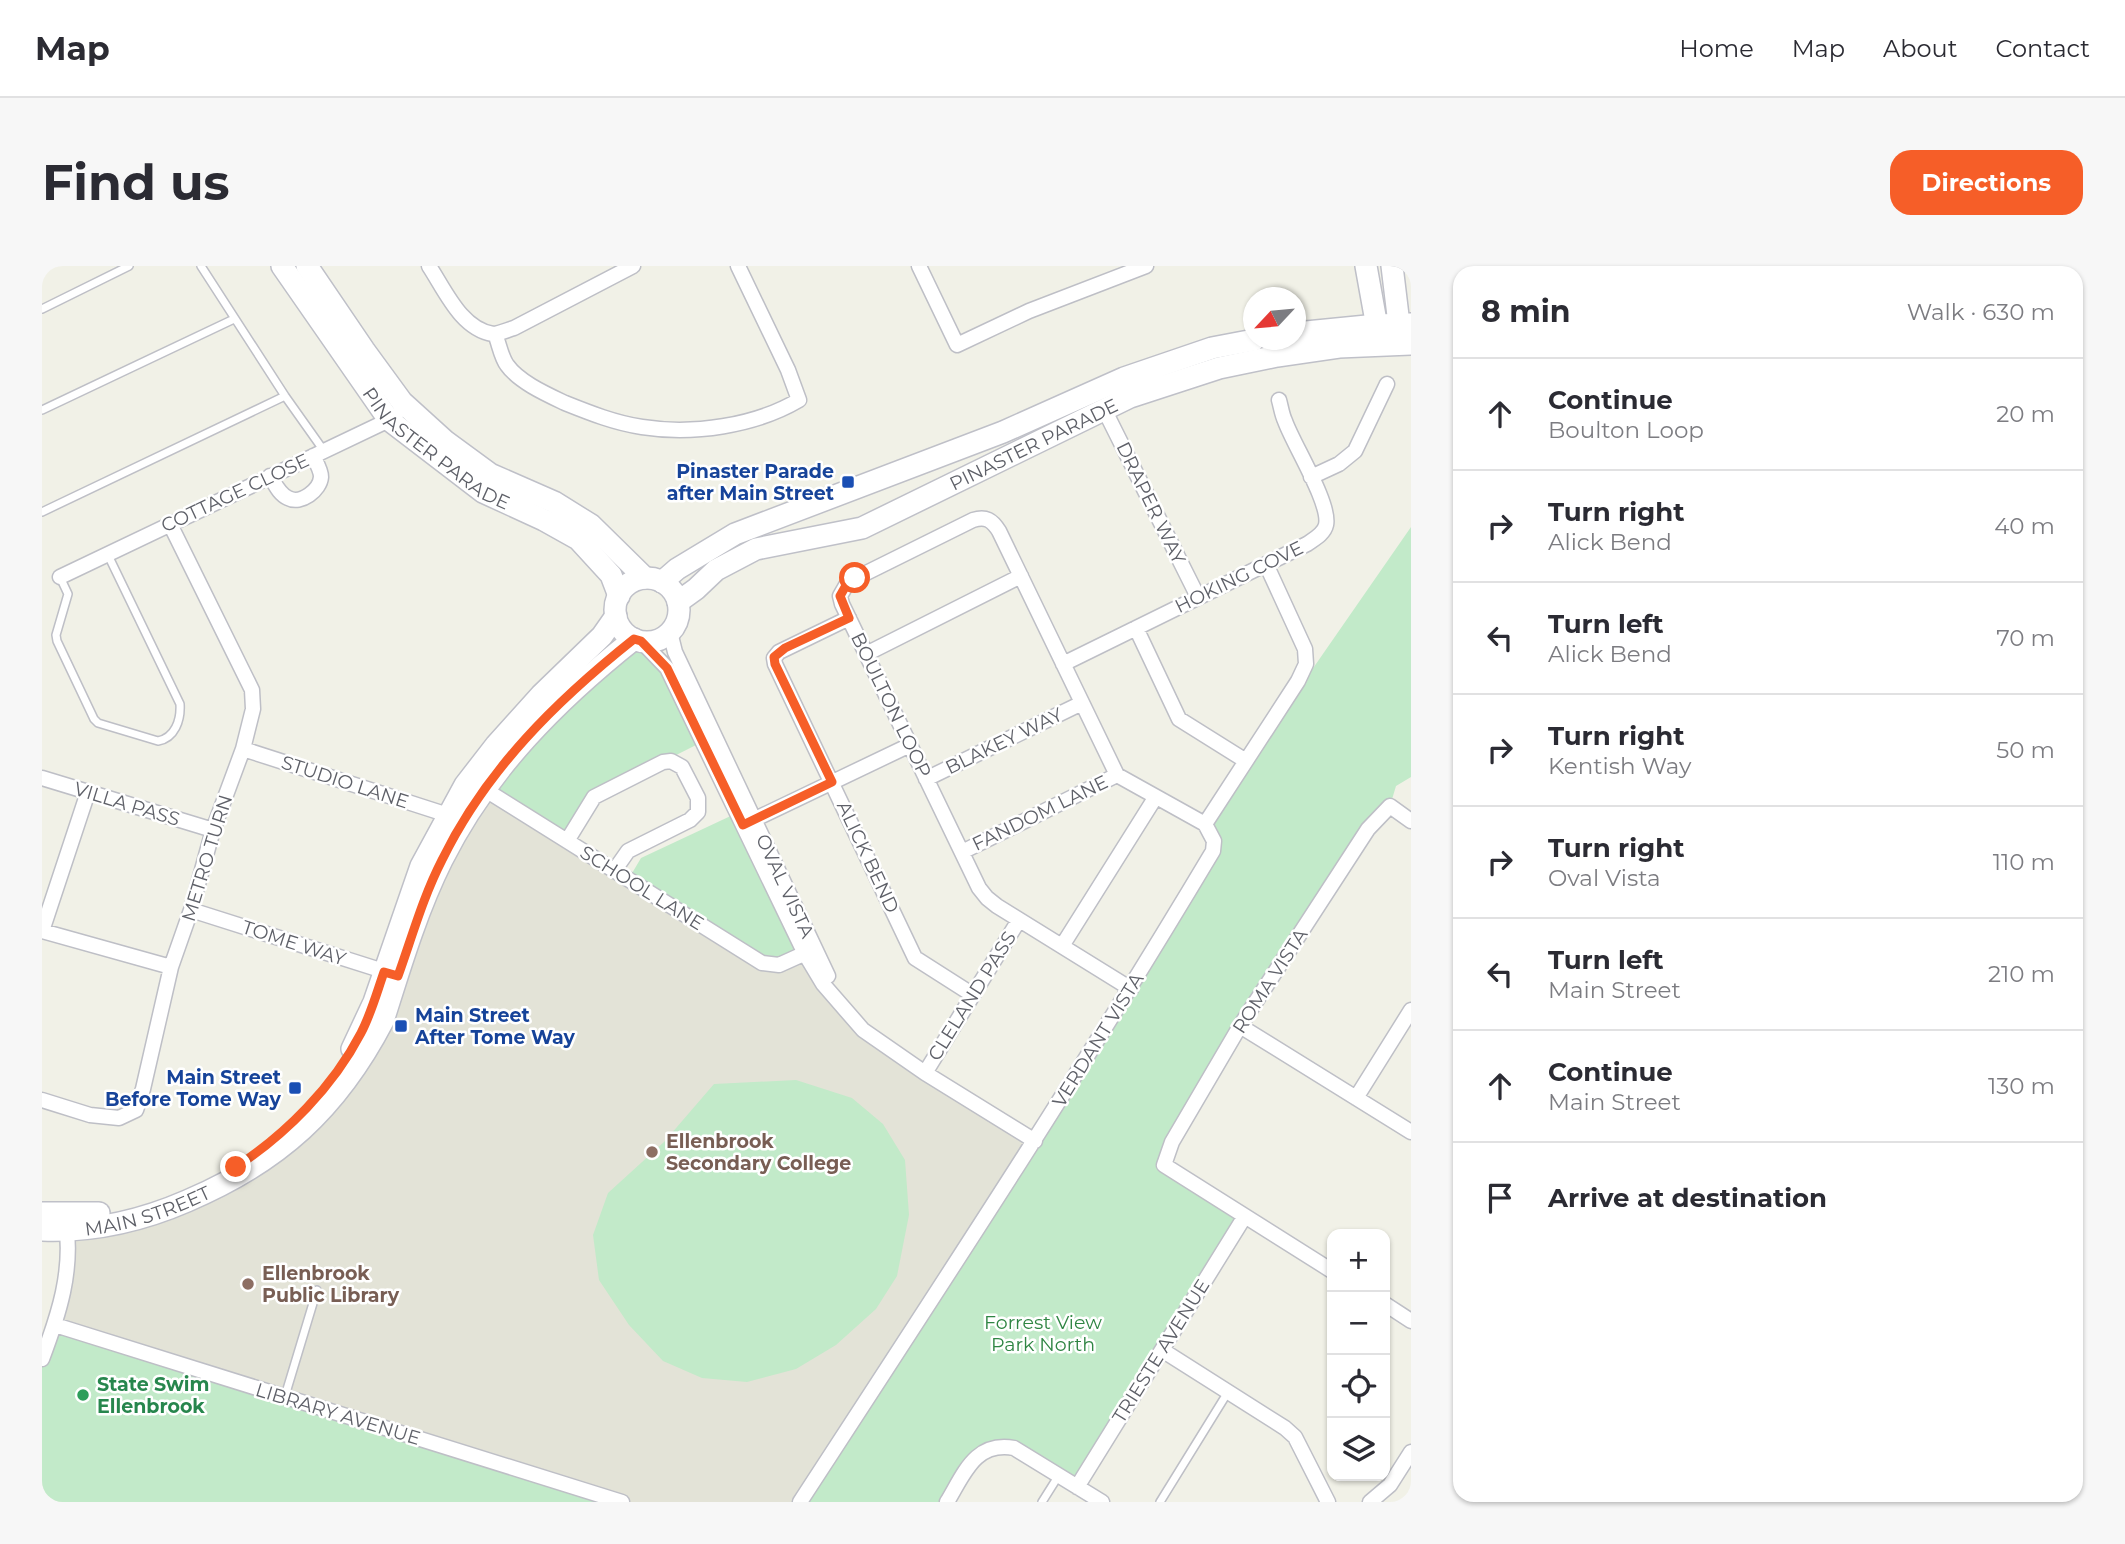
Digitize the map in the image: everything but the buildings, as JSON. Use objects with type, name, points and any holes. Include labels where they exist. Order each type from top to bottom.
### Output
[{"type":"main road","name":"PINASTER PARADE","points":[[282,266],[389,420],[483,492],[578,539],[611,575],[618,606]]},
{"type":"main road","name":"PINASTER PARADE","points":[[307,266],[363,350],[407,406],[444,441],[490,474],[554,502],[591,525],[654,580],[735,534],[1003,432],[1124,378],[1212,348],[1243,342]]},
{"type":"main road","points":[[1366,266],[1370,299],[1396,334]]},
{"type":"main road","points":[[1392,266],[1396,334]]},
{"type":"main road","points":[[1306,333],[1396,334]]},
{"type":"main road","name":"PINASTER PARADE","points":[[678,602],[716,570],[756,549],[862,528],[1130,397],[1219,368],[1396,334]]},
{"type":"main road","points":[[654,580],[669,587],[678,602],[677,623],[670,632],[656,641],[637,640],[619,625],[618,606],[625,587],[654,580]]},
{"type":"main road","name":"MAIN STREET","points":[[42,1213],[66,1222],[110,1226],[160,1213],[232,1181],[286,1144],[320,1113],[349,1079],[383,1021],[391,974],[421,866],[465,785],[496,745],[541,695],[603,636],[618,606]]},
{"type":"main road","name":"MAIN STREET","points":[[391,974],[441,861],[484,789],[550,711],[596,669],[637,640]]},
{"type":"main road","name":"MAIN STREET","points":[[42,1230],[66,1222]]},
{"type":"street","points":[[429,266],[466,320],[476,329],[495,334],[514,328],[633,266]]},
{"type":"street","points":[[495,334],[507,365],[538,391],[596,416],[643,428],[684,429],[731,425],[783,410],[799,400],[788,370],[738,266]]},
{"type":"street","points":[[919,266],[957,345],[1029,311],[1146,266]]},
{"type":"street","points":[[1311,477],[1339,464],[1355,451],[1387,384]]},
{"type":"street","name":"HOKING COVE","points":[[1063,664],[1314,539],[1326,526],[1322,500],[1284,420],[1279,400]]},
{"type":"street","name":"COTTAGE CLOSE","points":[[60,577],[389,420],[407,406]]},
{"type":"street","name":"DRAPER WAY","points":[[1104,409],[1198,597]]},
{"type":"street","points":[[270,477],[288,499],[297,500],[312,493],[319,484],[321,473],[319,453]]},
{"type":"street","name":"BOULTON LOOP","points":[[1117,775],[1021,576],[995,524],[989,519],[982,518],[848,582],[840,596],[849,618],[979,888],[987,898],[1019,920],[1130,989]]},
{"type":"street","name":"METRO TURN","points":[[42,1100],[90,1115],[119,1118],[136,1110],[144,1089],[171,967],[191,910],[213,830],[243,749],[253,709],[252,690],[170,524]]},
{"type":"street","points":[[1117,775],[1205,824],[1298,681],[1306,664],[1305,649],[1266,564]]},
{"type":"street","points":[[866,654],[1021,576]]},
{"type":"street","name":"ALICK BEND","points":[[849,618],[785,648],[774,657],[775,664],[915,958],[972,995]]},
{"type":"street","points":[[1136,628],[1179,719],[1246,761]]},
{"type":"street","name":"OVAL VISTA","points":[[670,632],[675,652],[748,822]]},
{"type":"street","name":"OVAL VISTA","points":[[637,640],[667,668],[748,822],[823,984],[863,1030],[925,1073],[1035,1141]]},
{"type":"street","name":"BLAKEY WAY","points":[[926,779],[1082,703]]},
{"type":"street","points":[[748,822],[910,745]]},
{"type":"street","name":"STUDIO LANE","points":[[243,749],[448,815]]},
{"type":"street","points":[[567,841],[594,797],[663,762],[677,763],[682,767],[698,798],[698,811],[690,820],[628,851],[614,871]]},
{"type":"street","name":"FANDOM LANE","points":[[962,852],[1117,775]]},
{"type":"street","name":"VILLA PASS","points":[[42,778],[213,830]]},
{"type":"street","name":"SCHOOL LANE","points":[[484,789],[762,963],[779,965],[810,951]]},
{"type":"street","points":[[88,792],[42,931],[171,967]]},
{"type":"street","points":[[1062,946],[1155,798]]},
{"type":"street","name":"ROMA VISTA","points":[[1245,1216],[1164,1165],[1171,1142],[1240,1026],[1368,829],[1390,806],[1411,821]]},
{"type":"street","name":"VERDANT VISTA","points":[[800,1502],[1035,1141],[1213,851],[1214,841],[1205,824]]},
{"type":"street","name":"TOME WAY","points":[[191,910],[391,974]]},
{"type":"street","name":"CLELAND PASS","points":[[925,1073],[1019,920]]},
{"type":"street","points":[[1356,1098],[1411,1010]]},
{"type":"street","points":[[1240,1026],[1411,1132]]},
{"type":"street","points":[[1245,1216],[1327,1268]]},
{"type":"street","name":"TRIESTE AVENUE","points":[[1077,1487],[1245,1216]]},
{"type":"street","points":[[42,1359],[48,1323],[68,1271],[66,1222]]},
{"type":"street","points":[[1390,1307],[1411,1321]]},
{"type":"street","name":"LIBRARY AVENUE","points":[[48,1323],[622,1502]]},
{"type":"street","points":[[1163,1350],[1285,1427],[1295,1437],[1328,1502]]},
{"type":"street","points":[[947,1502],[978,1455],[989,1448],[1002,1446],[1014,1448],[1102,1502]]},
{"type":"street","points":[[1370,1502],[1390,1485],[1411,1452]]},
{"type":"lane","points":[[42,309],[129,266]]},
{"type":"lane","points":[[201,266],[319,453]]},
{"type":"lane","points":[[42,410],[234,319]]},
{"type":"lane","points":[[42,512],[285,396]]},
{"type":"lane","points":[[60,577],[68,594],[57,641],[94,719],[98,723],[158,741],[166,739],[172,735],[179,719],[180,704],[107,554]]},
{"type":"lane","points":[[285,1397],[317,1290]]},
{"type":"lane","points":[[1160,1502],[1228,1391]]},
{"type":"lane","points":[[1041,1502],[1059,1475]]},
{"type":"shaded area","name":"Ellenbrook Secondary College","points":[[484,789],[762,963],[805,954],[843,1009],[1035,1141],[801,1502],[622,1502],[64,1327],[58,1314],[66,1238],[170,1203],[253,1159],[315,1102],[357,1050]]},
{"type":"green space","name":"Forrest View Park North","points":[[1411,527],[1411,777],[1396,786],[1390,806],[1240,1026],[1164,1166],[1245,1216],[1077,1487],[1014,1448],[989,1448],[947,1502],[800,1502],[1213,851],[1205,824]]},
{"type":"green space","points":[[634,639],[653,653],[702,742],[601,793],[567,841],[484,789]]},
{"type":"green space","points":[[737,813],[805,954],[779,965],[628,880],[641,858]]},
{"type":"green space","points":[[796,1080],[852,1098],[883,1124],[905,1160],[909,1215],[897,1276],[876,1309],[836,1345],[796,1369],[747,1382],[702,1378],[663,1361],[629,1325],[599,1280],[593,1235],[608,1193],[664,1142],[714,1084]]},
{"type":"green space","points":[[55,1325],[622,1502],[42,1502],[42,1359]]},
{"type":"place","name":"Pinaster Parade after Main Street","points":[[848,482]]},
{"type":"place","name":"Main Street After Tome Way","points":[[401,1026]]},
{"type":"place","name":"Main Street Before Tome Way","points":[[295,1088]]},
{"type":"place","name":"Ellenbrook Secondary College","points":[[652,1152]]},
{"type":"place","name":"Ellenbrook Public Library","points":[[248,1284]]},
{"type":"place","name":"State Swim Ellenbrook","points":[[83,1395]]},
{"type":"route","points":[[236,1167],[255,1155],[311,1104],[351,1051],[374,1002],[384,972],[398,976],[441,861],[484,789],[505,761],[550,711],[634,639],[641,641],[667,668],[743,825],[832,782],[774,657],[785,648],[849,618],[840,596],[848,582],[855,578]]}]
